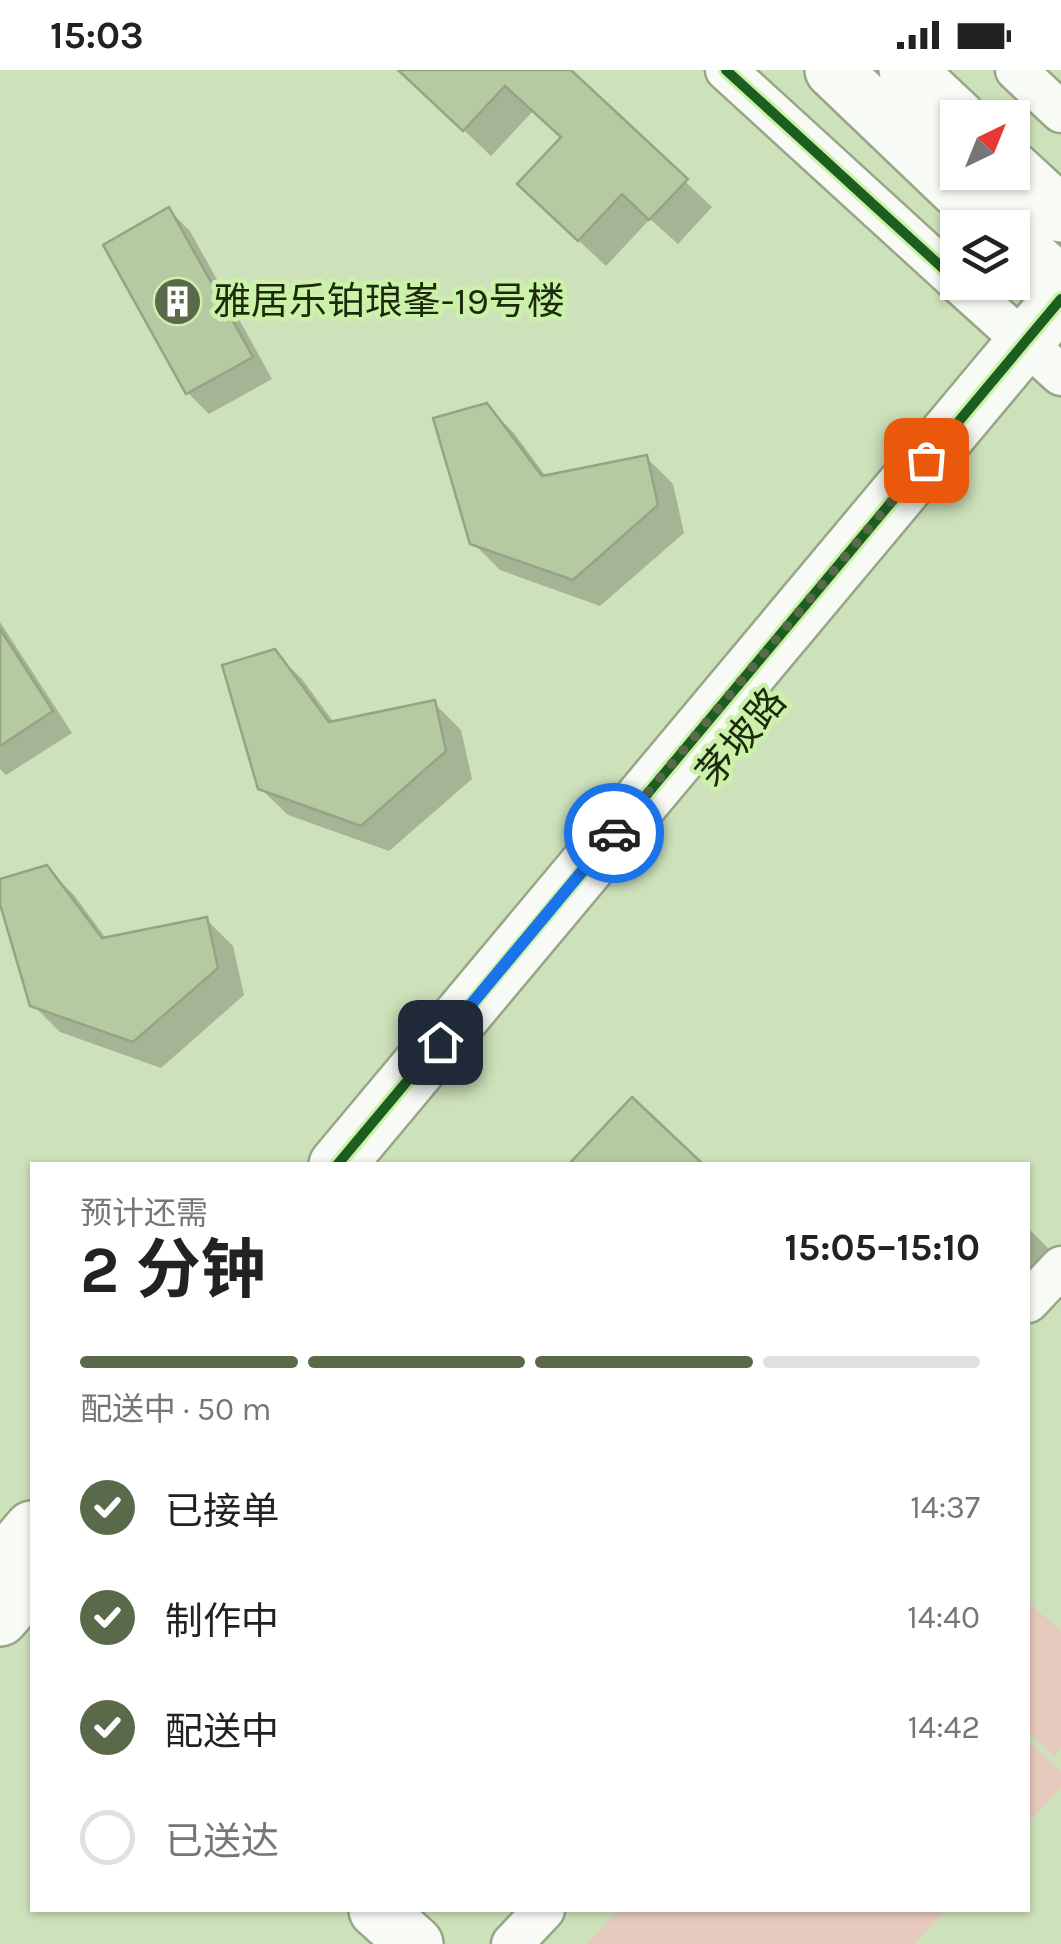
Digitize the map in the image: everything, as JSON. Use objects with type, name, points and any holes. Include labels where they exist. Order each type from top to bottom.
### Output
[{"type":"street","points":[[726,70],[940,266]]},
{"type":"street","points":[[834,70],[979,210]]},
{"type":"street","points":[[906,70],[940,101]]},
{"type":"street","points":[[1016,70],[1061,112]]},
{"type":"street","points":[[1030,186],[1061,214]]},
{"type":"street","points":[[1030,257],[1061,285]]},
{"type":"street","name":"茅坡路","points":[[384,1162],[1050,360],[1061,299]]},
{"type":"street","points":[[979,300],[1050,360]]},
{"type":"street","name":"茅坡路","points":[[340,1162],[1050,360]]},
{"type":"street","points":[[1030,1300],[1061,1268]]},
{"type":"street","points":[[15,1588],[30,1536]]},
{"type":"street","points":[[379,1912],[415,1944]]},
{"type":"street","points":[[512,1944],[542,1912]]},
{"type":"shaded area","points":[[1030,1603],[1061,1632],[1061,1748],[1054,1756],[1030,1733]]},
{"type":"shaded area","points":[[1030,1742],[1061,1772],[1061,1787],[1030,1821]]},
{"type":"shaded area","points":[[616,1912],[944,1912],[915,1944],[587,1944]]},
{"type":"building","points":[[398,70],[571,70],[688,179],[649,220],[622,194],[578,241],[517,184],[561,137],[505,86],[463,131]]},
{"type":"building","name":"雅居乐铂琅峯-19号楼","points":[[169,207],[253,357],[186,394],[103,245]]},
{"type":"building","points":[[487,403],[542,476],[647,455],[658,505],[573,580],[470,544],[433,418]]},
{"type":"building","points":[[0,629],[53,711],[0,746]]},
{"type":"building","points":[[275,649],[329,722],[435,700],[446,751],[361,826],[258,789],[222,665]]},
{"type":"building","points":[[47,865],[102,938],[207,917],[218,968],[133,1042],[30,1006],[0,904],[0,879]]},
{"type":"building","points":[[632,1097],[701,1162],[571,1162]]},
{"type":"cycle path","points":[[726,70],[940,266]]},
{"type":"cycle path","points":[[340,1162],[1061,299]]},
{"type":"way so far","points":[[614,833],[926,460]]},
{"type":"place","name":"雅居乐铂琅峯-19号楼","points":[[178,301]]},
{"type":"route","points":[[440,1042],[614,833]]}]
